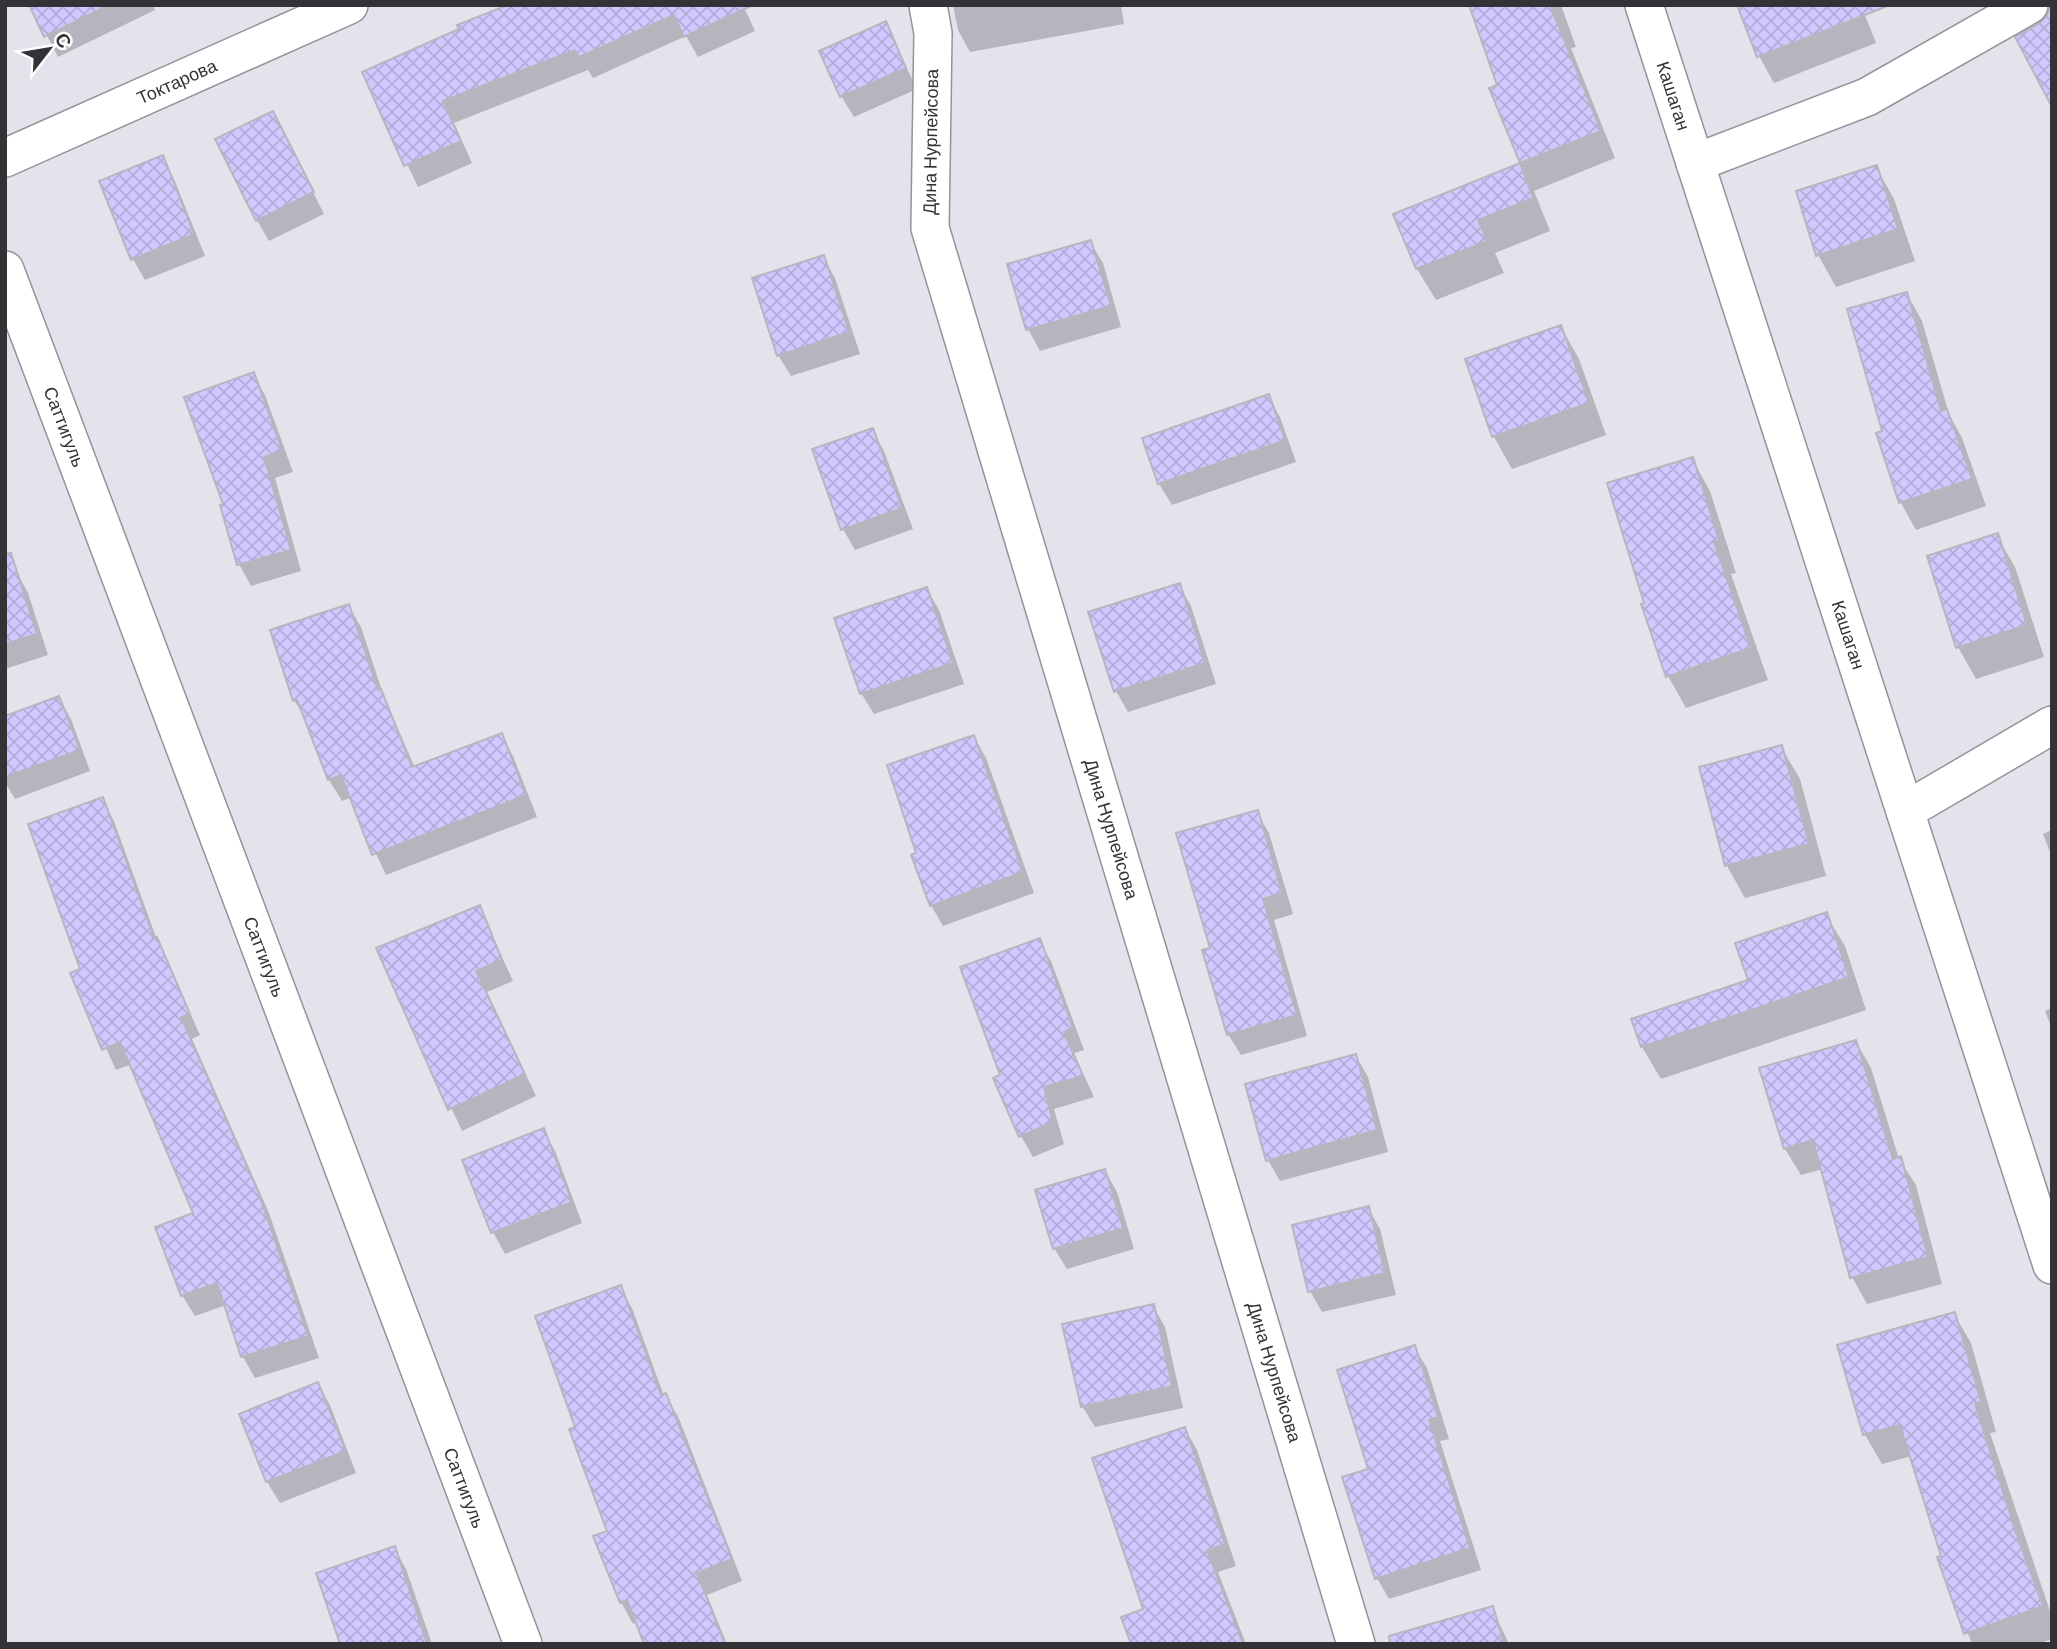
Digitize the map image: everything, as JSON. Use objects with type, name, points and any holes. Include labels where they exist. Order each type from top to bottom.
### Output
[{"type":"street","name":"Токтарова","points":[[5,158],[349,5]]},
{"type":"street","name":"Дина Нурпейсова","points":[[928,5],[933,33],[930,228],[1356,1644]]},
{"type":"street","name":"Кашаган","points":[[1644,5],[2052,1265]]},
{"type":"street","points":[[1695,163],[1867,97],[2029,5]]},
{"type":"street","name":"Саттигуль","points":[[5,270],[523,1644]]},
{"type":"street","points":[[1905,811],[2052,725]]},
{"type":"building","points":[[29,5],[109,5],[44,37]]},
{"type":"building","points":[[508,5],[753,5],[684,37],[674,15],[579,57],[575,50],[443,101],[461,141],[404,166],[362,72],[459,29],[457,25]]},
{"type":"building","points":[[1469,5],[1550,5],[1601,131],[1520,163],[1489,88],[1497,85]]},
{"type":"building","points":[[1737,5],[1885,5],[1885,7],[1757,57]]},
{"type":"building","points":[[2050,5],[2052,107],[2015,37],[2040,23],[2047,15]]},
{"type":"building","points":[[886,21],[906,68],[840,97],[819,51]]},
{"type":"building","points":[[273,111],[314,192],[256,221],[215,139]]},
{"type":"building","points":[[163,155],[194,234],[131,260],[99,181]]},
{"type":"building","points":[[1520,163],[1533,198],[1478,220],[1487,241],[1416,269],[1393,214]]},
{"type":"building","points":[[1877,165],[1898,229],[1816,256],[1796,191]]},
{"type":"building","points":[[1091,240],[1111,306],[1026,330],[1007,264]]},
{"type":"building","points":[[824,255],[849,332],[777,356],[752,278]]},
{"type":"building","points":[[1907,292],[1941,411],[1947,409],[1972,479],[1899,503],[1876,433],[1882,431],[1847,309]]},
{"type":"building","points":[[1561,325],[1589,403],[1492,437],[1465,359]]},
{"type":"building","points":[[254,372],[282,450],[264,457],[291,550],[237,565],[220,505],[223,504],[184,397]]},
{"type":"building","points":[[1269,394],[1285,440],[1158,484],[1142,438]]},
{"type":"building","points":[[873,428],[902,508],[841,530],[812,449]]},
{"type":"building","points":[[1693,457],[1719,540],[1714,542],[1751,648],[1666,677],[1641,604],[1644,603],[1607,483]]},
{"type":"building","points":[[1998,533],[2027,625],[1956,648],[1927,556]]},
{"type":"building","points":[[11,553],[37,634],[5,644],[5,554]]},
{"type":"building","points":[[1180,583],[1205,663],[1114,692],[1088,612]]},
{"type":"building","points":[[927,587],[953,663],[860,694],[834,618]]},
{"type":"building","points":[[349,604],[378,690],[381,689],[412,767],[502,733],[526,795],[372,855],[341,775],[328,780],[297,700],[293,701],[270,630]]},
{"type":"building","points":[[59,696],[80,750],[5,777],[5,716]]},
{"type":"building","points":[[974,735],[1023,872],[930,906],[911,855],[916,853],[887,765]]},
{"type":"building","points":[[1782,745],[1809,844],[1725,866],[1699,767]]},
{"type":"building","points":[[103,797],[154,938],[157,937],[190,1014],[181,1017],[257,1189],[308,1336],[241,1357],[217,1283],[181,1296],[155,1227],[193,1213],[120,1042],[102,1050],[70,973],[80,969],[28,824]]},
{"type":"building","points":[[1258,810],[1282,893],[1263,899],[1297,1015],[1227,1035],[1202,950],[1210,948],[1176,833]]},
{"type":"building","points":[[480,905],[502,960],[476,971],[525,1074],[448,1110],[376,948]]},
{"type":"building","points":[[1827,912],[1849,977],[1641,1047],[1631,1019],[1748,980],[1735,943]]},
{"type":"building","points":[[1040,938],[1073,1028],[1064,1032],[1083,1076],[1044,1087],[1053,1122],[1019,1137],[993,1078],[1000,1075],[960,967]]},
{"type":"building","points":[[1856,1040],[1893,1159],[1901,1156],[1928,1257],[1850,1278],[1813,1140],[1784,1149],[1759,1068]]},
{"type":"building","points":[[1356,1054],[1377,1130],[1266,1161],[1245,1084]]},
{"type":"building","points":[[544,1128],[572,1202],[491,1233],[462,1160]]},
{"type":"building","points":[[1105,1169],[1123,1228],[1053,1249],[1035,1190]]},
{"type":"building","points":[[1369,1206],[1385,1273],[1308,1292],[1292,1225]]},
{"type":"building","points":[[621,1285],[661,1395],[666,1393],[732,1559],[697,1573],[725,1644],[644,1644],[627,1600],[620,1603],[593,1536],[607,1531],[569,1429],[575,1427],[535,1316]]},
{"type":"building","points":[[1154,1304],[1172,1386],[1081,1407],[1062,1324]]},
{"type":"building","points":[[1955,1312],[1981,1402],[1975,1404],[2015,1530],[2043,1606],[1964,1634],[1937,1557],[1941,1556],[1900,1425],[1863,1435],[1837,1345]]},
{"type":"building","points":[[1415,1345],[1438,1417],[1429,1420],[1470,1548],[1375,1579],[1342,1477],[1368,1469],[1337,1370]]},
{"type":"building","points":[[318,1382],[346,1451],[266,1482],[239,1414]]},
{"type":"building","points":[[1185,1427],[1225,1544],[1207,1550],[1243,1644],[1131,1644],[1121,1617],[1143,1609],[1092,1458]]},
{"type":"building","points":[[395,1546],[427,1644],[340,1644],[316,1573]]},
{"type":"building","points":[[1493,1606],[1504,1644],[1390,1644],[1389,1636]]}]
